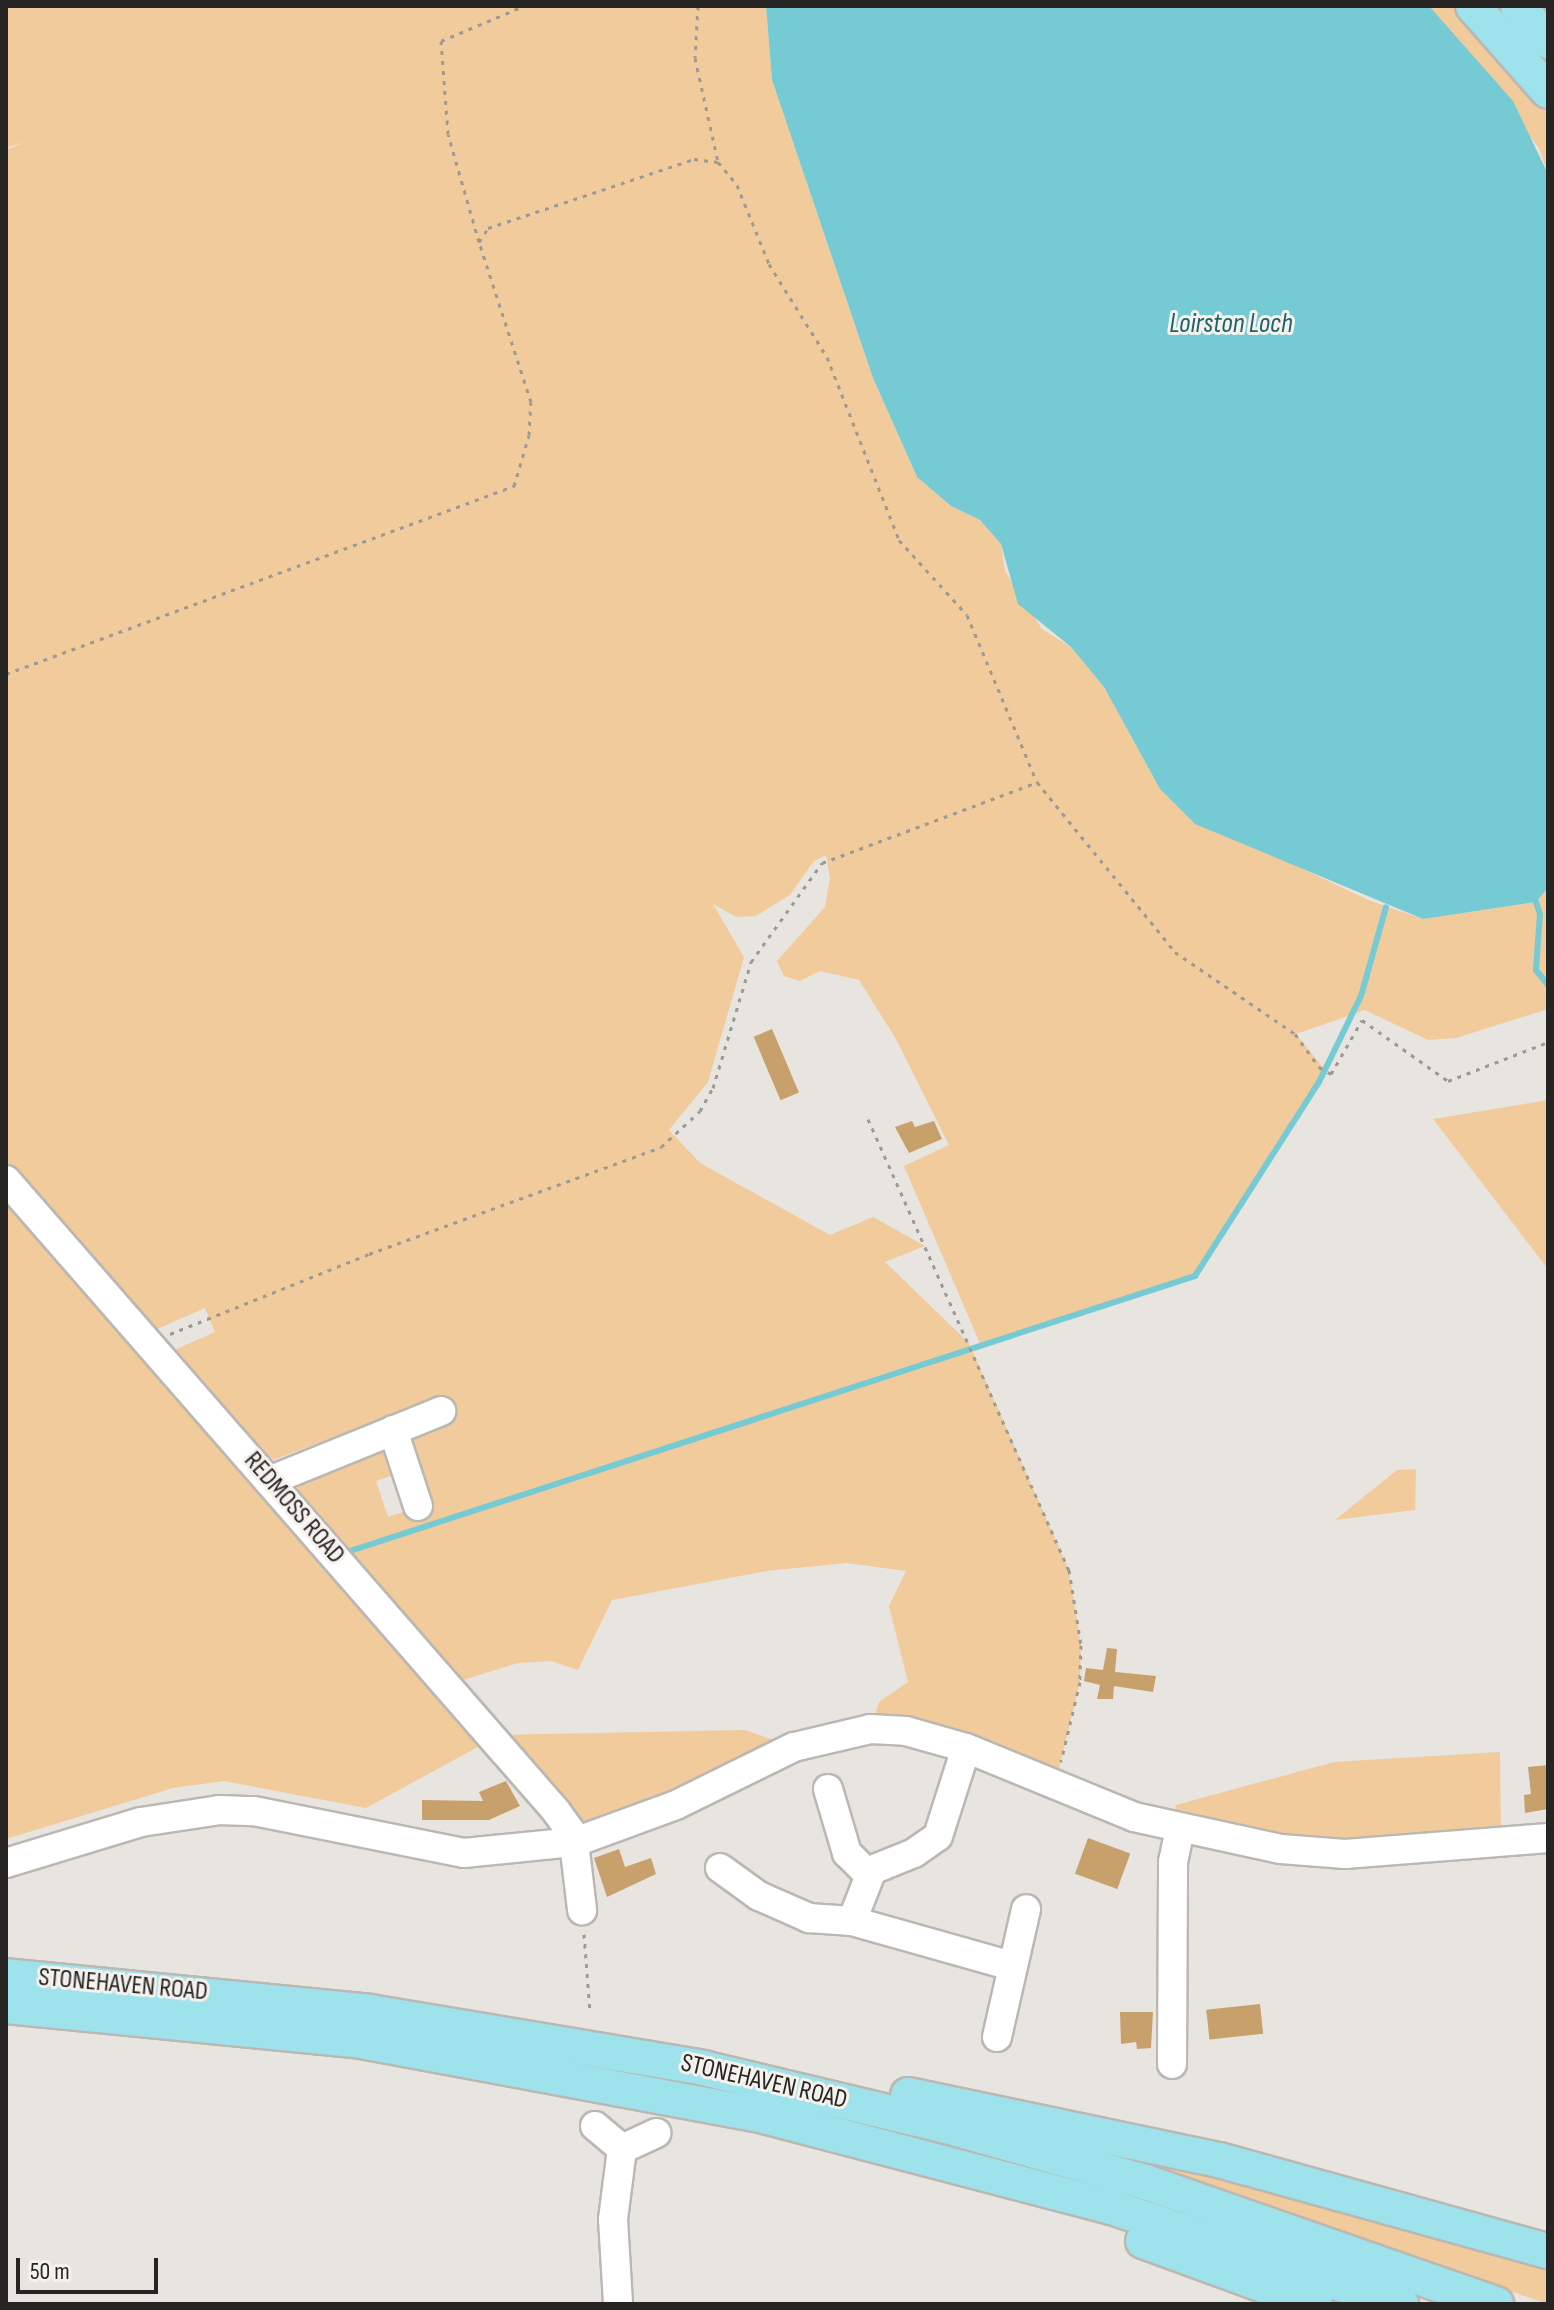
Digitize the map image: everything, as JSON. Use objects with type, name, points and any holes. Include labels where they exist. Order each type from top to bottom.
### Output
[{"type":"main road","points":[[1473,6],[1548,91]]},
{"type":"main road","points":[[1518,6],[1548,41]]},
{"type":"main road","name":"STONEHAVEN ROAD","points":[[6,1976],[355,2010],[646,2056],[838,2099],[1062,2158],[1238,2212],[1496,2304]]},
{"type":"main road","name":"STONEHAVEN ROAD","points":[[6,2006],[361,2041],[764,2116],[988,2172],[1219,2241],[1401,2304]]},
{"type":"main road","points":[[646,2056],[796,2073],[1096,2131],[1277,2175],[1548,2251]]},
{"type":"main road","points":[[589,2081],[1016,2200],[1315,2304]]},
{"type":"street","name":"REDMOSS ROAD","points":[[6,1180],[494,1735],[556,1811],[575,1842]]},
{"type":"street","points":[[269,1481],[441,1411]]},
{"type":"street","points":[[393,1430],[418,1506]]},
{"type":"street","points":[[6,1863],[141,1822],[219,1810],[254,1811],[448,1851],[575,1842],[676,1805],[794,1747],[870,1729],[906,1731],[966,1748],[1055,1786],[1180,1830],[1281,1849],[1345,1854],[1548,1838]]},
{"type":"street","points":[[852,1921],[868,1874],[938,1836],[966,1748]]},
{"type":"street","points":[[828,1789],[847,1853],[868,1874]]},
{"type":"street","points":[[1172,2064],[1173,1862],[1180,1830]]},
{"type":"street","points":[[575,1842],[582,1910]]},
{"type":"street","points":[[720,1868],[783,1908],[809,1918],[852,1921],[1012,1966]]},
{"type":"street","points":[[997,2037],[1026,1909]]},
{"type":"street","points":[[595,2126],[622,2149]]},
{"type":"street","points":[[622,2149],[657,2133]]},
{"type":"street","points":[[618,2304],[613,2219],[622,2149]]},
{"type":"path","points":[[6,674],[514,486],[529,435],[531,402],[448,134],[441,41],[524,6]]},
{"type":"path","points":[[698,6],[695,58],[718,162],[737,185],[769,264],[827,357],[899,540],[967,615],[1037,782],[1175,952],[1295,1034],[1319,1067],[1331,1074],[1362,1020],[1448,1081],[1548,1042]]},
{"type":"path","points":[[479,242],[488,228],[694,159],[718,162]]},
{"type":"path","points":[[148,1343],[369,1254],[661,1147],[700,1111],[713,1088],[751,962],[822,863],[1037,782]]},
{"type":"path","points":[[868,1119],[1069,1570],[1081,1645],[1080,1682],[1055,1786]]},
{"type":"path","points":[[582,1910],[590,2012]]},
{"type":"shaded area","points":[[6,6],[766,6],[772,80],[873,378],[917,477],[951,506],[980,520],[1001,544],[1005,571],[1042,629],[1071,647],[1104,687],[1160,789],[1284,860],[1368,900],[1423,919],[1536,902],[1548,888],[1548,1009],[1456,1038],[1428,1040],[1365,1010],[1296,1034],[1325,1070],[1195,1276],[981,1346],[904,1166],[949,1145],[896,1039],[859,980],[820,971],[800,981],[784,976],[777,961],[825,907],[830,878],[826,855],[814,861],[790,895],[756,916],[736,917],[713,904],[744,957],[708,1082],[669,1130],[700,1163],[830,1235],[873,1217],[925,1246],[885,1262],[969,1343],[1069,1570],[1081,1645],[1080,1682],[1055,1786],[870,1729],[879,1702],[908,1682],[889,1606],[906,1571],[847,1563],[766,1571],[612,1600],[578,1670],[551,1661],[518,1663],[460,1681],[294,1495],[301,1482],[382,1450],[400,1473],[376,1481],[388,1517],[424,1505],[411,1440],[448,1425],[438,1398],[273,1460],[261,1457],[172,1351],[215,1332],[205,1308],[153,1331],[6,1180],[6,150],[24,142],[6,148]]},
{"type":"shaded area","points":[[1429,6],[1455,6],[1548,114],[1548,174],[1539,148]]},
{"type":"shaded area","points":[[1548,1100],[1548,1269],[1433,1119]]},
{"type":"shaded area","points":[[6,1192],[487,1742],[366,1808],[224,1781],[173,1788],[6,1839]]},
{"type":"shaded area","points":[[1416,1469],[1415,1510],[1335,1520],[1397,1470]]},
{"type":"shaded area","points":[[745,1730],[794,1747],[575,1842],[494,1735]]},
{"type":"shaded area","points":[[1500,1752],[1501,1843],[1403,1851],[1173,1829],[1176,1805],[1334,1762]]},
{"type":"shaded area","points":[[1155,2157],[1548,2264],[1548,2304],[1152,2169]]},
{"type":"water","name":"Loirston Loch","points":[[766,6],[1429,6],[1513,101],[1548,174],[1548,888],[1536,902],[1423,919],[1195,824],[1160,789],[1104,687],[1071,647],[1018,604],[1001,544],[980,520],[951,506],[917,477],[873,378],[772,80]]},
{"type":"building","points":[[772,1029],[799,1093],[781,1100],[754,1037]]},
{"type":"building","points":[[912,1121],[915,1127],[934,1121],[942,1139],[909,1153],[895,1127]]},
{"type":"building","points":[[1107,1648],[1117,1649],[1115,1672],[1156,1676],[1153,1692],[1114,1686],[1113,1699],[1097,1699],[1100,1685],[1084,1681],[1086,1668],[1103,1670]]},
{"type":"building","points":[[1548,1765],[1548,1809],[1525,1813],[1524,1795],[1531,1794],[1528,1767]]},
{"type":"building","points":[[506,1781],[520,1806],[489,1820],[422,1820],[422,1800],[483,1801],[479,1792]]},
{"type":"building","points":[[1088,1838],[1130,1853],[1117,1889],[1075,1874]]},
{"type":"building","points":[[619,1849],[625,1867],[651,1858],[656,1874],[607,1897],[594,1858]]},
{"type":"building","points":[[1260,2004],[1263,2034],[1209,2039],[1206,2010]]},
{"type":"building","points":[[1120,2012],[1153,2012],[1151,2048],[1137,2049],[1136,2042],[1121,2044]]},
{"type":"waterway","points":[[1536,902],[1540,914],[1536,970],[1548,985]]},
{"type":"waterway","points":[[350,1551],[1195,1276],[1319,1082],[1361,996],[1386,907]]}]
